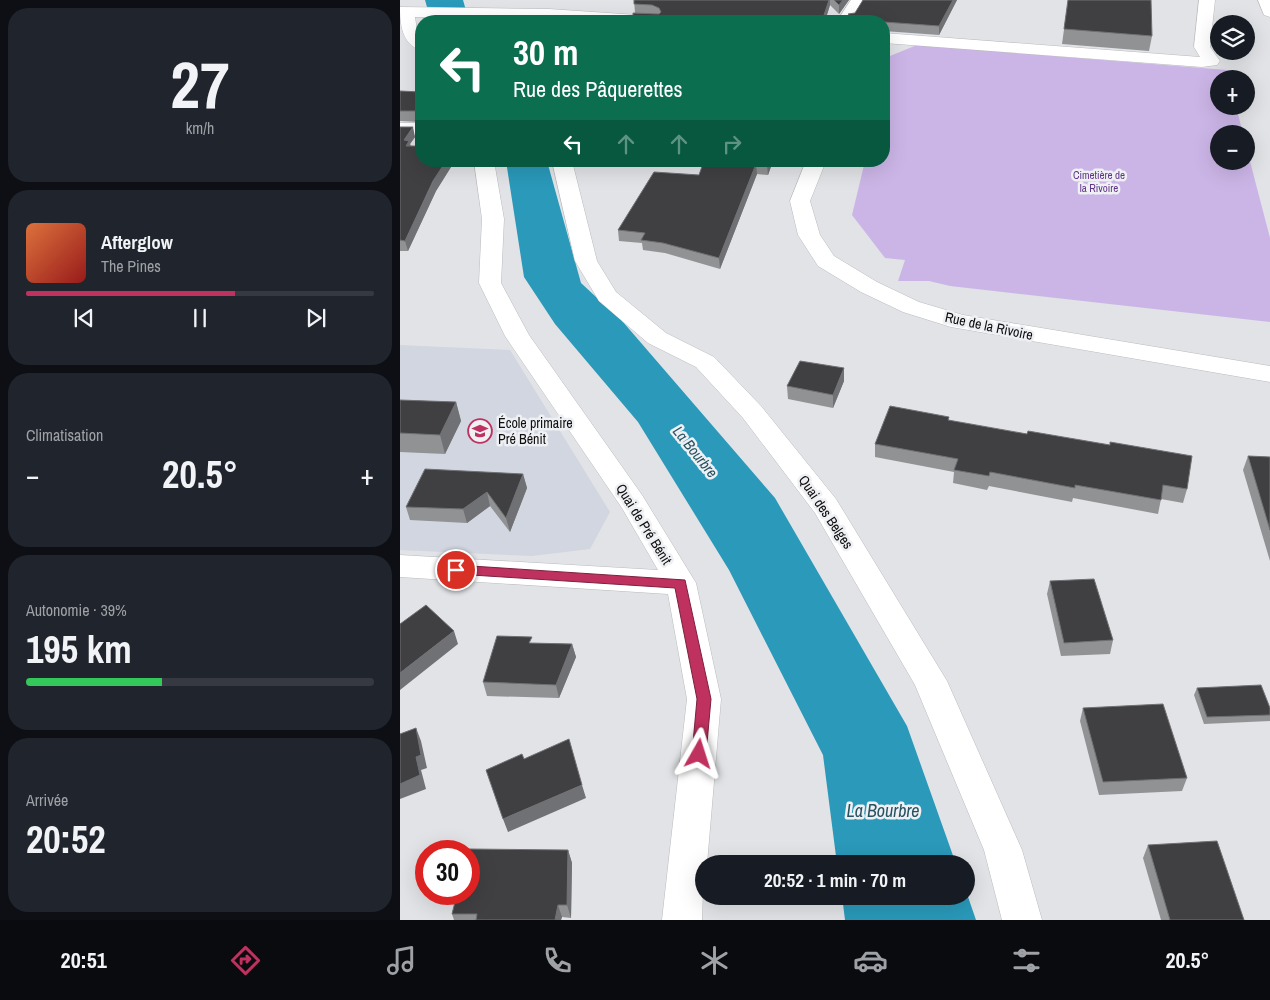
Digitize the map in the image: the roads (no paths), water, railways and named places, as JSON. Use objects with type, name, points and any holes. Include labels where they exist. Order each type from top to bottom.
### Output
[{"type":"main road","points":[[849,15],[859,0]]},
{"type":"main road","points":[[890,38],[1202,62],[1211,61],[1202,47],[1207,0]]},
{"type":"main road","points":[[1266,0],[1270,12]]},
{"type":"main road","points":[[415,38],[409,31],[407,12],[490,12],[564,15]]},
{"type":"main road","points":[[400,129],[415,129]]},
{"type":"main road","name":"Quai de Pré Bénit","points":[[485,167],[493,219],[490,283],[517,336],[632,502],[681,583],[704,699],[682,920]]},
{"type":"main road","name":"Quai des Belges","points":[[563,167],[586,261],[607,296],[657,338],[705,362],[752,412],[826,506],[930,681],[1003,850],[1022,920]]},
{"type":"main road","name":"Rue de la Rivoire","points":[[814,167],[800,201],[809,235],[826,260],[878,291],[910,306],[959,322],[1270,374]]},
{"type":"main road","points":[[400,566],[681,583]]},
{"type":"water","name":"La Bourbre","points":[[507,167],[549,167],[581,283],[623,322],[775,498],[907,726],[953,855],[836,855],[823,755],[729,570],[638,422],[555,324],[524,277]]},
{"type":"water","points":[[843,905],[971,905],[976,920],[845,920]]},
{"type":"waterway","name":"La Bourbre","points":[[444,0],[448,15]]},
{"type":"place","name":"École primaire Pré Bénit","points":[[480,431]]},
{"type":"park label","name":"Cimetière de la Rivoire","points":[[1099,181]]}]
